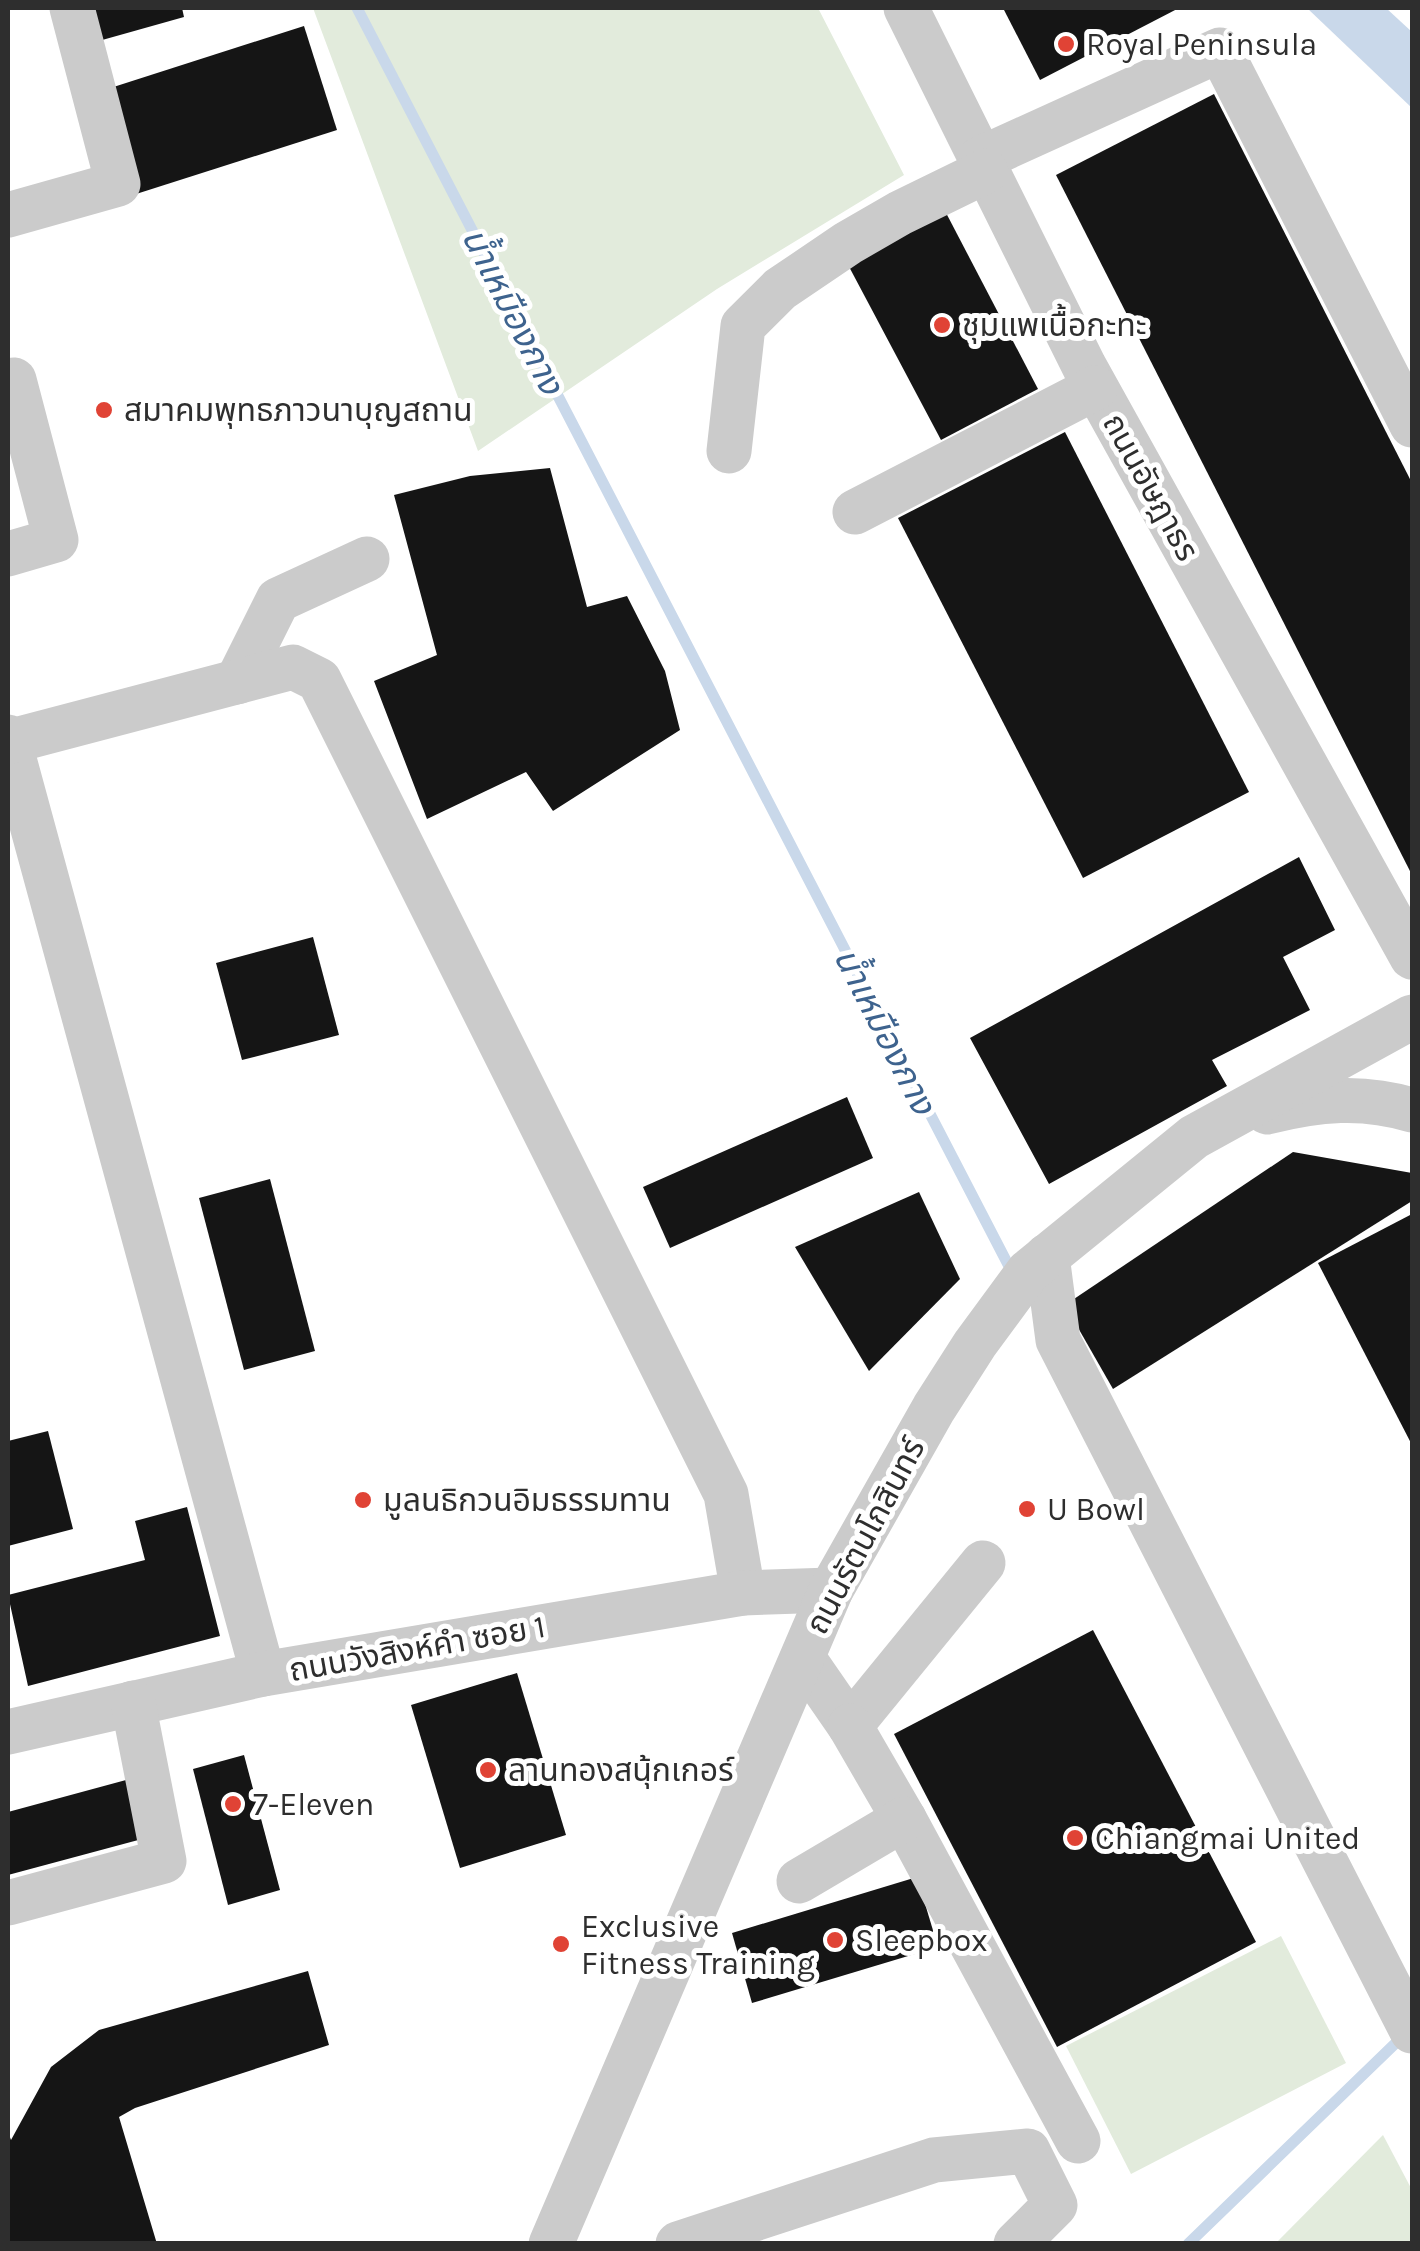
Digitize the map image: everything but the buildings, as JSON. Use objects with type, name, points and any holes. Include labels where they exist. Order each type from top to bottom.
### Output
[{"type":"street","points":[[8,215],[118,184],[72,8]]},
{"type":"street","name":"ถนนอัษฎาธร","points":[[906,8],[1096,388],[1412,957]]},
{"type":"street","points":[[730,451],[743,326],[780,289],[983,165],[1220,50],[1412,425]]},
{"type":"street","points":[[8,382],[14,380],[56,540],[8,554]]},
{"type":"street","points":[[854,512],[1096,388]]},
{"type":"street","points":[[237,682],[278,600],[367,559]]},
{"type":"street","points":[[263,1674],[8,740],[293,667],[319,680],[726,1494],[743,1593]]},
{"type":"street","name":"ถนนรัตนโกสินทร์","points":[[556,2242],[831,1590],[942,1396],[1038,1264],[1194,1137],[1412,1017]]},
{"type":"street","points":[[1213,1127],[1272,1110],[1334,1099],[1370,1099],[1412,1110]]},
{"type":"street","points":[[1038,1264],[1058,1340],[1412,2031]]},
{"type":"street","points":[[850,1726],[983,1563]]},
{"type":"street","name":"ถนนวังสิงห์คำ ซอย 1","points":[[8,1732],[263,1674],[743,1593],[831,1590]]},
{"type":"street","points":[[802,1658],[850,1726],[904,1819],[1078,2141]]},
{"type":"street","points":[[8,1903],[164,1861],[133,1703]]},
{"type":"street","points":[[799,1881],[904,1819]]},
{"type":"street","points":[[678,2244],[934,2160],[1028,2151],[1055,2205],[1016,2244]]},
{"type":"green space","points":[[313,8],[818,8],[904,175],[717,289],[478,451]]},
{"type":"green space","points":[[1281,1936],[1346,2063],[1131,2174],[1066,2046]]},
{"type":"green space","points":[[1383,2135],[1412,2190],[1412,2243],[1276,2243]]},
{"type":"water","points":[[1307,8],[1386,8],[1412,32],[1412,108]]},
{"type":"waterway","name":"น้ำเหมืองกาง","points":[[357,8],[1014,1276]]},
{"type":"waterway","points":[[1188,2244],[1403,2036]]},
{"type":"place","name":"Royal Peninsula","points":[[1066,44]]},
{"type":"place","name":"ชุมแพเนื้อกะทะ","points":[[942,325]]},
{"type":"place","name":"สมาคมพุทธภาวนาบุญสถาน","points":[[104,410]]},
{"type":"place","name":"มูลนธิกวนอิมธรรมทาน","points":[[363,1500]]},
{"type":"place","name":"U Bowl","points":[[1027,1509]]},
{"type":"place","name":"ลานทองสนุ้กเกอร์","points":[[488,1770]]},
{"type":"place","name":"7-Eleven","points":[[233,1804]]},
{"type":"place","name":"Chiangmai United","points":[[1075,1838]]},
{"type":"place","name":"Sleepbox","points":[[835,1940]]},
{"type":"place","name":"Exclusive Fitness Training","points":[[561,1944]]}]
